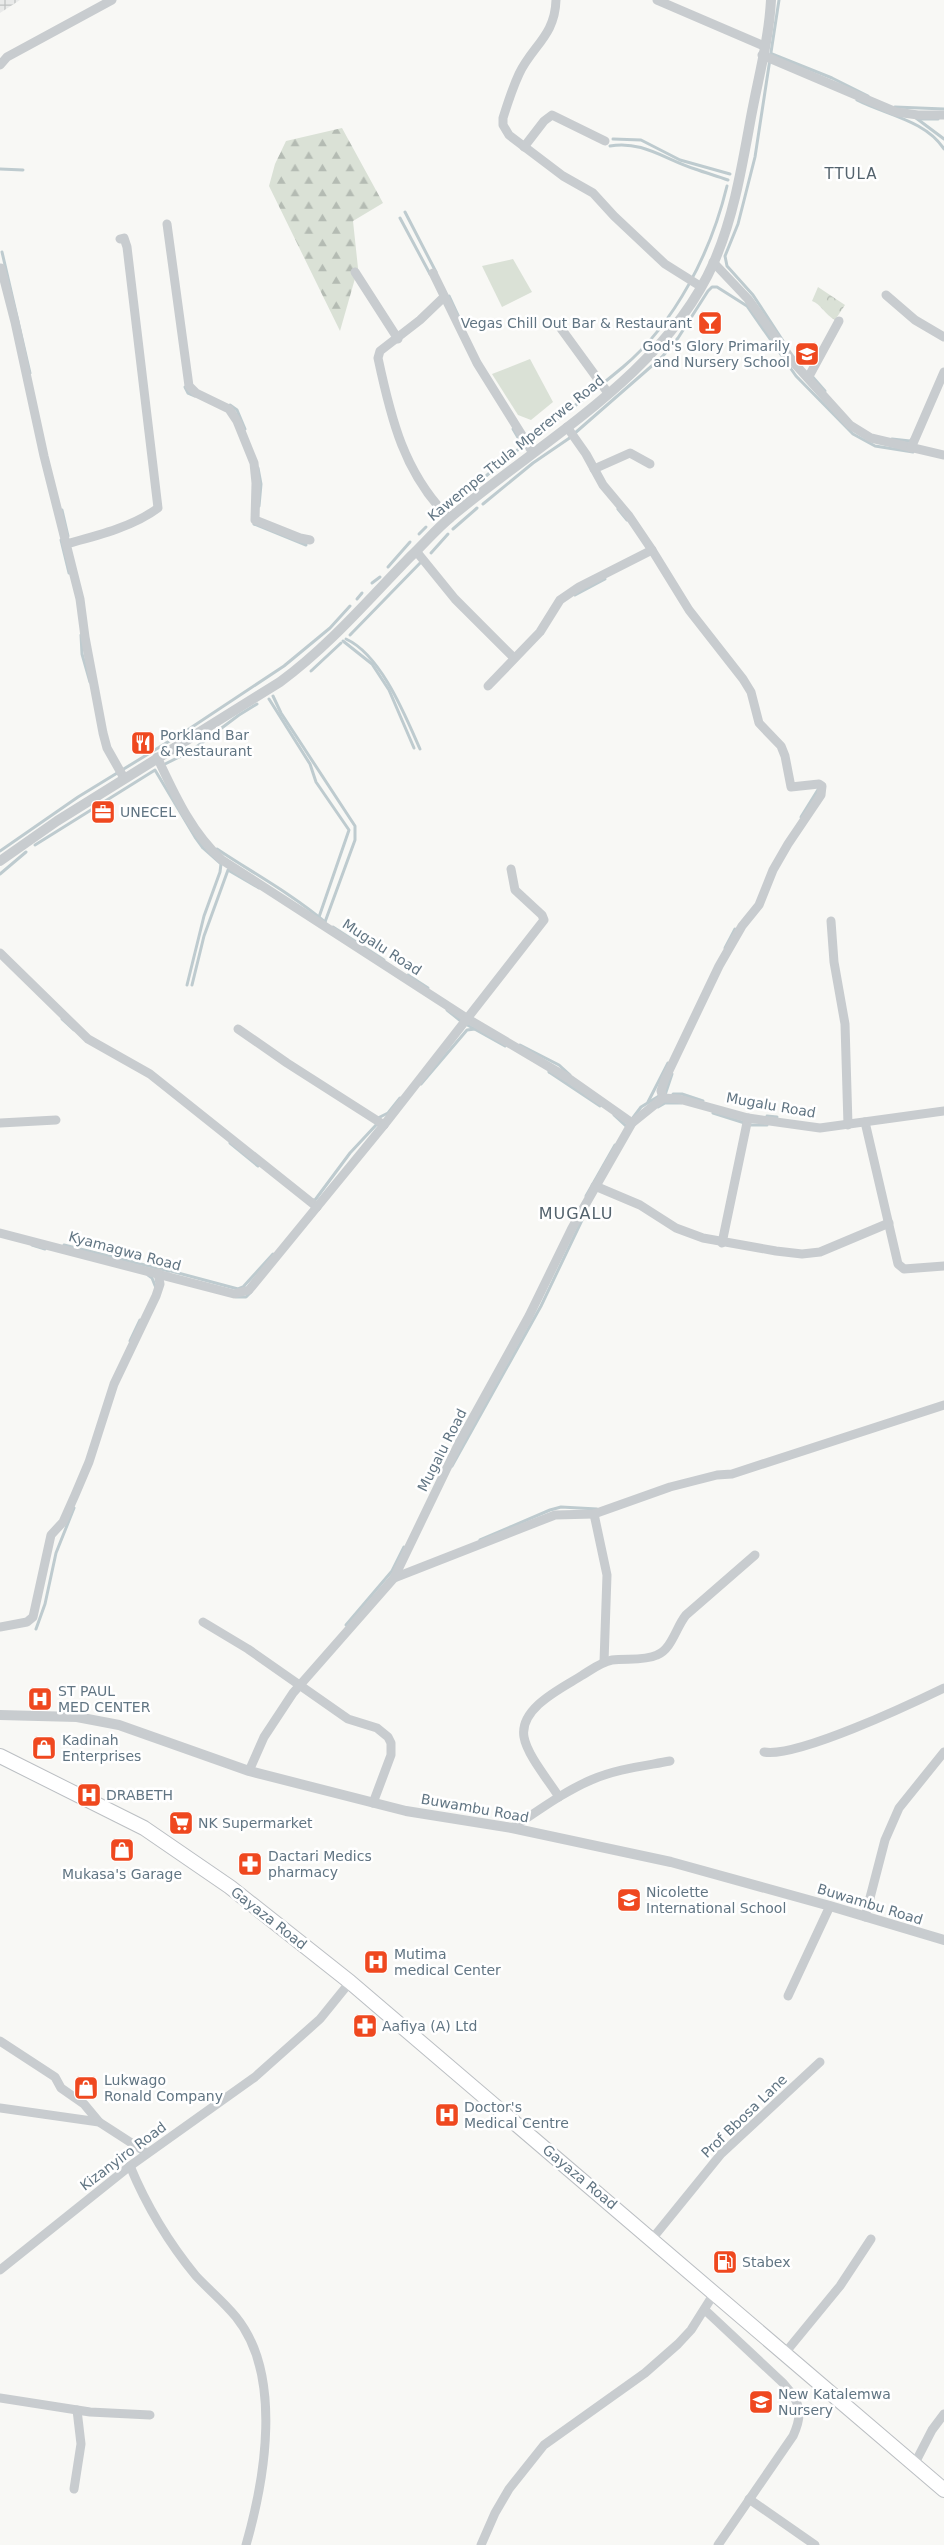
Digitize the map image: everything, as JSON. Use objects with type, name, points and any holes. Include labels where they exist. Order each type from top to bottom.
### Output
[{"type":"main road","name":"Gayaza Road","points":[[0,1756],[144,1828],[230,1887],[350,1982],[944,2490]]},
{"type":"street","points":[[0,65],[7,57],[112,0]]},
{"type":"street","points":[[556,0],[556,8],[547,35],[529,57],[518,76],[503,118],[503,125],[509,136],[563,176],[593,193],[614,216],[665,264],[700,286]]},
{"type":"street","points":[[657,0],[896,112],[918,115],[944,115]]},
{"type":"street","name":"Kawempe Ttula Mpererwe Road","points":[[0,861],[57,821],[280,682],[310,660],[449,518],[567,427],[608,393],[652,352],[677,323],[713,262],[740,183],[771,0]]},
{"type":"street","points":[[524,147],[544,121],[552,115],[605,141]]},
{"type":"street","points":[[167,224],[189,386],[196,392],[229,409],[237,421],[254,463],[256,483],[255,520],[300,538],[310,540]]},
{"type":"street","points":[[66,544],[144,517],[158,508],[126,248],[124,238],[120,238]]},
{"type":"street","points":[[713,262],[748,299],[808,378],[850,426],[871,438],[944,455]]},
{"type":"street","points":[[1,268],[15,322],[44,456],[80,599],[85,637],[103,733],[108,748],[124,778]]},
{"type":"street","points":[[354,272],[398,339]]},
{"type":"street","points":[[433,273],[477,364],[533,453]]},
{"type":"street","points":[[886,295],[915,320],[944,337]]},
{"type":"street","points":[[444,297],[398,339],[380,351],[378,358],[399,440],[422,487],[449,518]]},
{"type":"street","points":[[808,378],[839,321]]},
{"type":"street","points":[[557,323],[608,393]]},
{"type":"street","points":[[911,448],[944,372]]},
{"type":"street","points":[[567,427],[603,485],[629,516],[679,590],[689,610],[743,679],[751,692],[758,723],[781,746],[785,756],[791,787],[819,784],[822,790],[773,870],[758,905],[742,926],[719,966],[665,1078],[661,1090],[663,1098]]},
{"type":"street","points":[[594,469],[630,453],[650,464]]},
{"type":"street","points":[[488,686],[540,632],[555,607],[568,593],[652,550]]},
{"type":"street","points":[[416,552],[455,599],[514,658]]},
{"type":"street","name":"Mugalu Road","points":[[157,757],[176,797],[203,839],[222,860],[468,1018],[568,1078],[632,1123]]},
{"type":"street","points":[[0,953],[88,1039],[150,1074],[317,1207],[544,920],[542,915],[515,890],[511,869]]},
{"type":"street","points":[[831,921],[834,962],[845,1024],[848,1125]]},
{"type":"street","points":[[238,1029],[287,1063],[384,1124]]},
{"type":"street","name":"Mugalu Road","points":[[249,1770],[278,1714],[300,1684],[394,1578],[459,1443],[528,1316],[595,1186],[632,1123],[663,1098],[679,1099],[748,1118],[820,1128],[944,1111]]},
{"type":"street","points":[[722,1243],[748,1118]]},
{"type":"street","points":[[0,1124],[56,1120]]},
{"type":"street","points":[[865,1122],[896,1258],[900,1267],[910,1269],[944,1266]]},
{"type":"street","points":[[595,1186],[640,1205],[676,1228],[722,1243],[802,1254],[820,1252],[889,1223]]},
{"type":"street","name":"Kyamagwa Road","points":[[0,1234],[234,1294],[248,1290],[317,1207]]},
{"type":"street","points":[[0,1627],[26,1622],[33,1616],[51,1536],[64,1522],[89,1462],[114,1384],[156,1296],[160,1284],[158,1273]]},
{"type":"street","points":[[394,1578],[555,1515],[594,1514],[652,1493],[717,1475],[732,1474],[944,1405]]},
{"type":"street","points":[[594,1514],[607,1575],[604,1662]]},
{"type":"street","points":[[559,1797],[528,1748],[524,1737],[528,1719],[544,1700],[604,1662],[657,1655],[666,1648],[679,1624],[686,1616],[755,1555]]},
{"type":"street","points":[[203,1622],[300,1684],[348,1719],[377,1728],[388,1736],[391,1743],[391,1755],[373,1803]]},
{"type":"street","points":[[764,1752],[776,1754],[830,1737],[944,1688]]},
{"type":"street","name":"Buwambu Road","points":[[0,1715],[77,1717],[119,1726],[249,1770],[373,1803],[406,1811],[512,1828],[671,1862],[944,1940]]},
{"type":"street","points":[[865,1917],[885,1840],[899,1808],[944,1752]]},
{"type":"street","points":[[512,1828],[559,1797],[592,1779],[611,1773],[670,1761]]},
{"type":"street","points":[[788,1996],[830,1906]]},
{"type":"street","name":"Kizanyiro Road","points":[[0,2270],[147,2153],[255,2077],[320,2019],[350,1982]]},
{"type":"street","points":[[0,2041],[55,2077],[61,2088],[84,2104],[99,2122],[147,2153]]},
{"type":"street","name":"Prof Bbosa Lane","points":[[652,2239],[721,2154],[820,2062]]},
{"type":"street","points":[[0,2108],[99,2122]]},
{"type":"street","points":[[130,2166],[145,2203],[161,2230],[197,2276],[236,2317],[255,2349],[263,2385],[266,2439],[261,2486],[246,2545]]},
{"type":"street","points":[[784,2354],[840,2286],[871,2239]]},
{"type":"street","points":[[481,2545],[495,2513],[509,2488],[544,2445],[644,2373],[691,2330],[705,2310],[714,2292]]},
{"type":"street","points":[[705,2310],[783,2383],[798,2405],[800,2415],[793,2436],[718,2545]]},
{"type":"street","points":[[0,2398],[77,2410],[150,2415]]},
{"type":"street","points":[[74,2490],[81,2444],[77,2410]]},
{"type":"street","points":[[914,2465],[932,2430],[944,2414]]},
{"type":"street","points":[[749,2499],[815,2545]]},
{"type":"shaded area","points":[[0,0],[20,0],[0,13]]},
{"type":"green space","points":[[342,128],[383,203],[353,221],[358,268],[340,331],[269,186],[275,164],[286,141]]},
{"type":"green space","points":[[513,259],[532,292],[502,307],[482,266]]},
{"type":"green space","points":[[818,287],[845,305],[835,320],[812,301]]},
{"type":"green space","points":[[530,359],[553,402],[531,420],[518,415],[492,374]]},
{"type":"waterway","points":[[779,0],[755,157],[738,224],[725,256],[727,266],[753,295],[785,344]]},
{"type":"waterway","points":[[772,54],[832,78],[868,96]]},
{"type":"waterway","points":[[857,100],[916,125],[936,139],[944,149]]},
{"type":"waterway","points":[[895,107],[944,109]]},
{"type":"waterway","points":[[916,118],[944,139]]},
{"type":"waterway","points":[[920,119],[938,119]]},
{"type":"waterway","points":[[613,139],[641,140],[680,160],[730,174]]},
{"type":"waterway","points":[[610,146],[622,145],[643,148],[728,180]]},
{"type":"waterway","points":[[0,169],[23,170]]},
{"type":"waterway","points":[[448,507],[612,376],[642,349],[675,307],[689,284],[711,236],[727,186]]},
{"type":"waterway","points":[[405,212],[436,272]]},
{"type":"waterway","points":[[400,218],[430,274]]},
{"type":"waterway","points":[[2,252],[30,373]]},
{"type":"waterway","points":[[575,433],[662,357],[678,338],[708,291],[712,287],[717,287],[747,306],[796,376],[853,434],[875,446],[913,452]]},
{"type":"waterway","points":[[449,296],[462,324]]},
{"type":"waterway","points":[[811,375],[825,391]]},
{"type":"waterway","points":[[185,387],[188,393],[195,396]]},
{"type":"waterway","points":[[230,405],[237,410],[245,429]]},
{"type":"waterway","points":[[513,429],[523,446]]},
{"type":"waterway","points":[[483,504],[533,463],[571,437]]},
{"type":"waterway","points":[[892,439],[910,441],[912,439]]},
{"type":"waterway","points":[[258,468],[261,484],[259,506]]},
{"type":"waterway","points":[[453,529],[477,508]]},
{"type":"waterway","points":[[618,509],[627,520]]},
{"type":"waterway","points":[[62,510],[68,536]]},
{"type":"waterway","points":[[433,521],[440,514]]},
{"type":"waterway","points":[[254,524],[306,545]]},
{"type":"waterway","points":[[419,534],[426,527]]},
{"type":"waterway","points":[[431,553],[448,534]]},
{"type":"waterway","points":[[61,540],[69,573]]},
{"type":"waterway","points":[[388,567],[410,542]]},
{"type":"waterway","points":[[350,635],[423,560]]},
{"type":"waterway","points":[[372,583],[380,577]]},
{"type":"waterway","points":[[575,595],[605,579]]},
{"type":"waterway","points":[[357,599],[362,593]]},
{"type":"waterway","points":[[0,851],[78,797],[189,729],[284,666],[330,628],[350,606]]},
{"type":"waterway","points":[[81,635],[82,654],[90,682]]},
{"type":"waterway","points":[[346,639],[359,647],[381,672],[399,703],[420,749]]},
{"type":"waterway","points":[[343,641],[372,664],[389,690],[414,748]]},
{"type":"waterway","points":[[311,671],[341,643]]},
{"type":"waterway","points":[[273,696],[281,713],[355,826],[355,840],[325,922]]},
{"type":"waterway","points":[[269,699],[310,764],[316,782],[349,830],[319,917]]},
{"type":"waterway","points":[[163,765],[191,751],[257,704]]},
{"type":"waterway","points":[[35,845],[155,770],[195,837],[203,848],[221,864],[220,872],[204,916],[187,985]]},
{"type":"waterway","points":[[801,817],[819,788]]},
{"type":"waterway","points":[[217,849],[286,893],[325,922]]},
{"type":"waterway","points":[[0,874],[26,852]]},
{"type":"waterway","points":[[192,985],[204,936],[228,870],[259,888]]},
{"type":"waterway","points":[[333,927],[384,960]]},
{"type":"waterway","points":[[725,948],[735,929]]},
{"type":"waterway","points":[[408,975],[428,988]]},
{"type":"waterway","points":[[447,1010],[462,1022],[505,1046]]},
{"type":"waterway","points":[[62,1019],[74,1030]]},
{"type":"waterway","points":[[421,1084],[467,1030],[475,1029]]},
{"type":"waterway","points":[[520,1045],[559,1065],[570,1075]]},
{"type":"waterway","points":[[648,1102],[668,1063]]},
{"type":"waterway","points":[[549,1072],[600,1106]]},
{"type":"waterway","points":[[665,1095],[672,1074]]},
{"type":"waterway","points":[[673,1094],[682,1094],[703,1101]]},
{"type":"waterway","points":[[632,1119],[641,1107],[659,1096]]},
{"type":"waterway","points":[[378,1118],[388,1113],[400,1098]]},
{"type":"waterway","points":[[658,1107],[665,1103],[681,1103]]},
{"type":"waterway","points":[[713,1113],[751,1125],[767,1125]]},
{"type":"waterway","points":[[614,1115],[627,1127]]},
{"type":"waterway","points":[[767,1116],[777,1117]]},
{"type":"waterway","points":[[312,1200],[315,1200],[350,1153],[377,1124]]},
{"type":"waterway","points":[[230,1143],[258,1166]]},
{"type":"waterway","points":[[586,1196],[615,1145]]},
{"type":"waterway","points":[[452,1466],[541,1306],[583,1218]]},
{"type":"waterway","points":[[32,1245],[45,1249]]},
{"type":"waterway","points":[[64,1245],[169,1271]]},
{"type":"waterway","points":[[169,1271],[167,1270],[238,1289],[243,1287],[273,1254]]},
{"type":"waterway","points":[[148,1275],[152,1278],[156,1288]]},
{"type":"waterway","points":[[236,1297],[246,1297],[251,1292]]},
{"type":"waterway","points":[[130,1341],[140,1320]]},
{"type":"waterway","points":[[480,1540],[561,1507],[597,1509]]},
{"type":"waterway","points":[[36,1629],[45,1604],[56,1553],[74,1508]]},
{"type":"waterway","points":[[346,1625],[392,1571],[404,1547]]},
{"type":"place","name":"Vegas Chill Out Bar & Restaurant","points":[[710,323]]},
{"type":"place","name":"God's Glory Primarily and Nursery School","points":[[807,354]]},
{"type":"place","name":"Porkland Bar & Restaurant","points":[[143,743]]},
{"type":"place","name":"UNECEL","points":[[103,812]]},
{"type":"place","name":"ST PAUL MED CENTER","points":[[40,1699]]},
{"type":"place","name":"Kadinah Enterprises","points":[[44,1748]]},
{"type":"place","name":"DRABETH","points":[[89,1795]]},
{"type":"place","name":"NK Supermarket","points":[[181,1823]]},
{"type":"place","name":"Mukasa's Garage","points":[[122,1850]]},
{"type":"place","name":"Dactari Medics pharmacy","points":[[250,1864]]},
{"type":"place","name":"Nicolette International School","points":[[629,1900]]},
{"type":"place","name":"Mutima medical Center","points":[[376,1962]]},
{"type":"place","name":"Aafiya (A) Ltd","points":[[365,2026]]},
{"type":"place","name":"Lukwago Ronald Company","points":[[86,2088]]},
{"type":"place","name":"Doctor's Medical Centre","points":[[447,2115]]},
{"type":"place","name":"Stabex","points":[[725,2262]]},
{"type":"place","name":"New Katalemwa Nursery","points":[[761,2402]]},
{"type":"district","name":"TTULA","points":[[851,174]]},
{"type":"district","name":"MUGALU","points":[[576,1213]]}]
